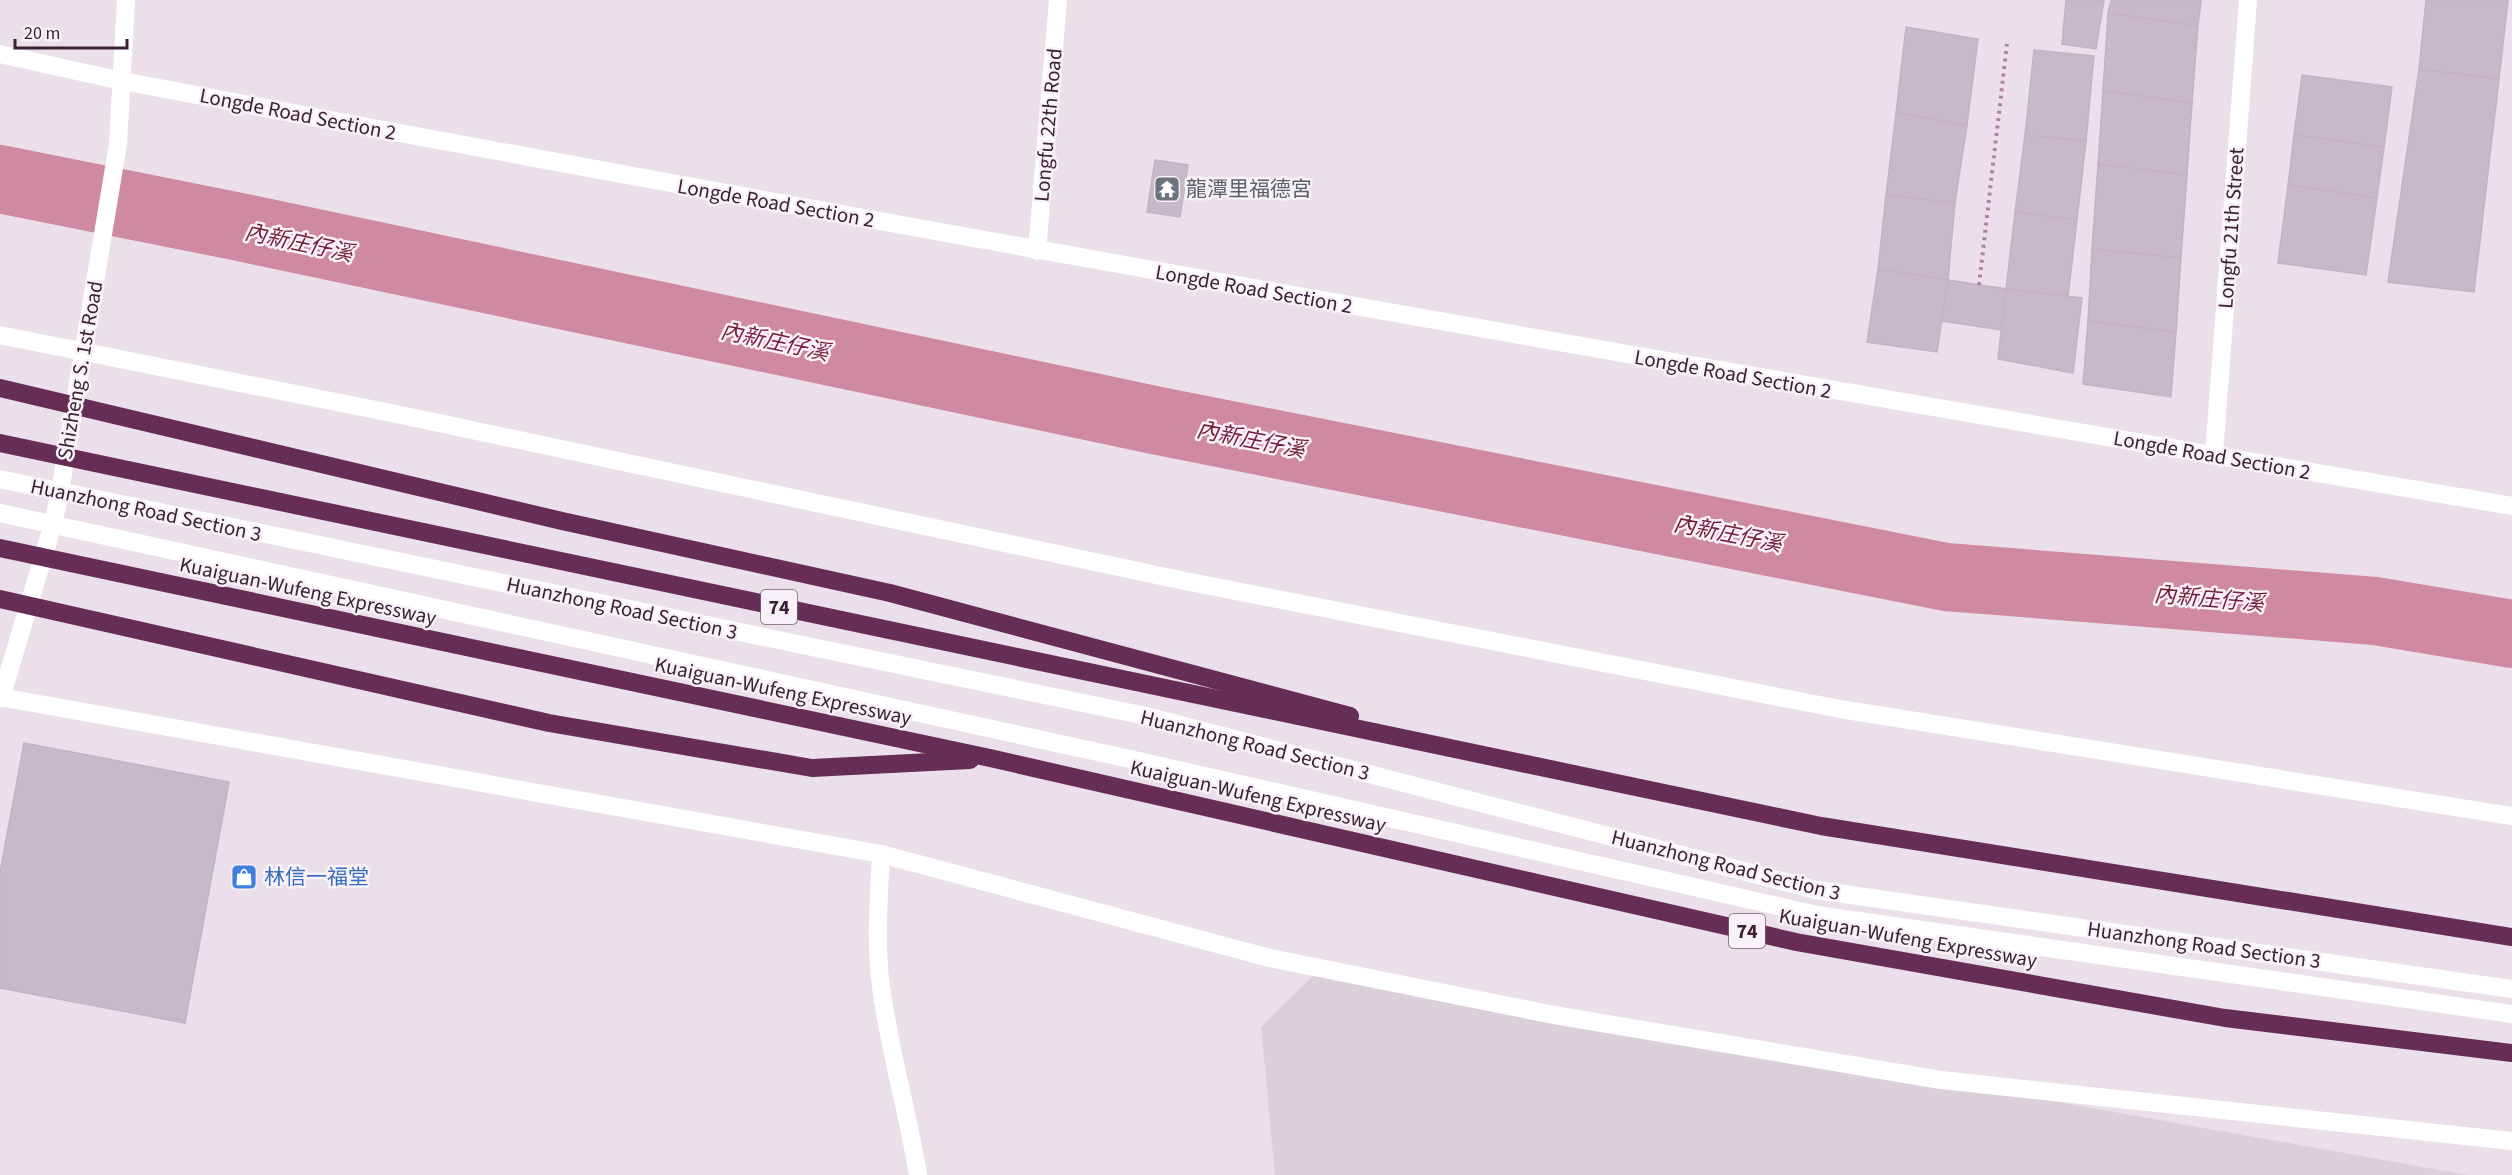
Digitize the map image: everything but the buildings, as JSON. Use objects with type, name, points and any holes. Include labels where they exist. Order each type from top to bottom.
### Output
[{"type":"highway","points":[[0,388],[562,521],[890,593],[1558,771]]},
{"type":"highway","name":"74","points":[[0,443],[1821,826],[2512,937]]},
{"type":"highway","name":"Kuaiguan-Wufeng Expressway","points":[[0,548],[990,758],[1796,942],[2225,1018],[2512,1053]]},
{"type":"highway","points":[[0,600],[549,723],[812,768],[922,764],[990,758]]},
{"type":"street","name":"Shizheng S. 1st Road","points":[[0,698],[53,524],[60,492],[81,351],[92,301],[118,144],[126,0]]},
{"type":"street","name":"Longfu 22th Road","points":[[1037,251],[1058,0]]},
{"type":"street","name":"Longfu 21th Street","points":[[2214,455],[2248,0]]},
{"type":"street","name":"Longde Road Section 2","points":[[0,54],[122,81],[1037,251],[1801,386],[2512,506]]},
{"type":"street","points":[[0,335],[424,420],[1180,580],[1840,709],[2512,816]]},
{"type":"street","name":"Huanzhong Road Section 3","points":[[0,479],[1146,717],[1816,890],[2512,989]]},
{"type":"street","name":"Huanzhong Road Section 3","points":[[0,513],[1130,759],[1817,915],[2512,1014]]},
{"type":"street","points":[[0,698],[881,854],[1270,958],[1554,1015],[1941,1080],[2512,1141]]},
{"type":"street","points":[[881,854],[878,938],[881,986],[898,1088],[918,1175]]},
{"type":"path","points":[[1979,285],[2007,44]]},
{"type":"shaded area","points":[[1319,970],[2468,1175],[1275,1175],[1261,1027]]},
{"type":"waterway","name":"內新庄仔溪","points":[[0,179],[235,226],[1154,420],[1946,577],[2375,611],[2512,634]]},
{"type":"place","name":"龍潭里福德宮","points":[[1167,189]]},
{"type":"place","name":"林信一福堂","points":[[244,877]]}]
